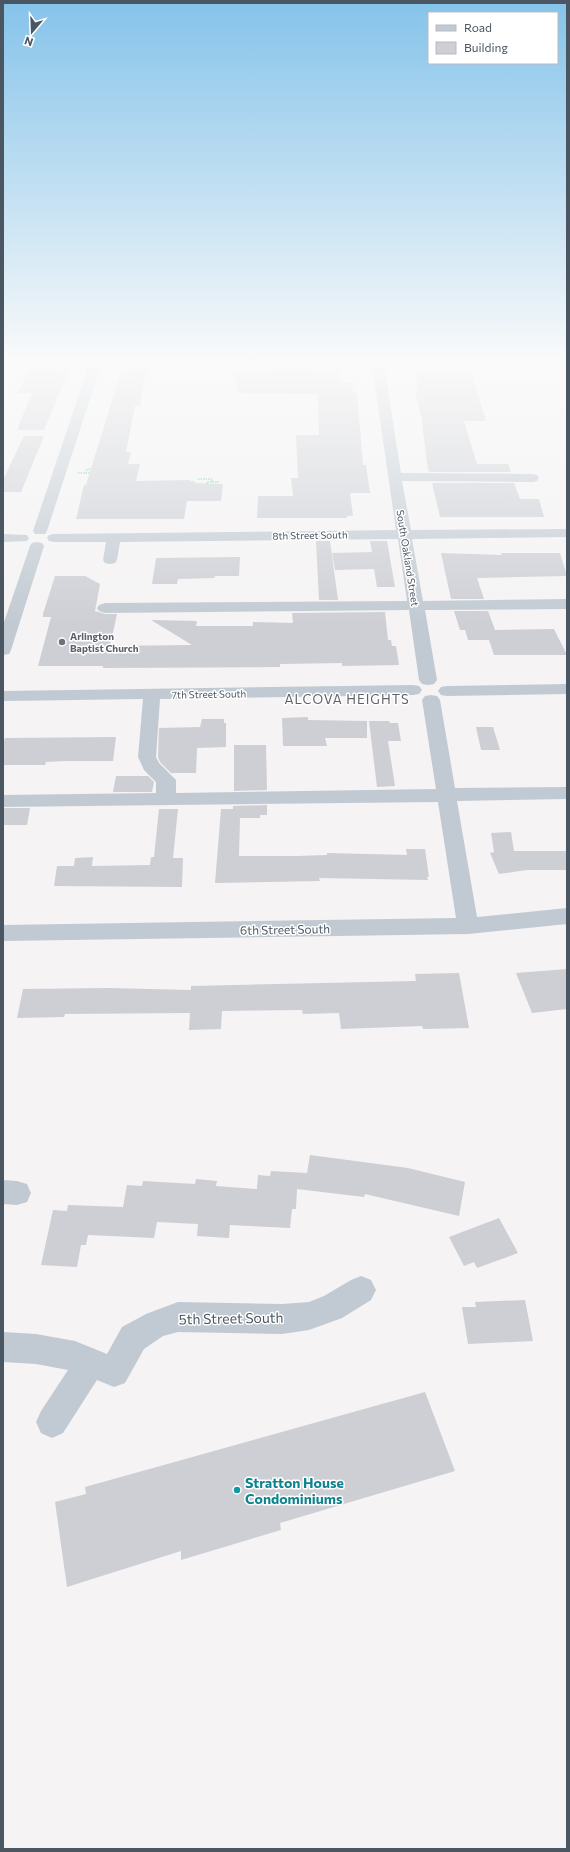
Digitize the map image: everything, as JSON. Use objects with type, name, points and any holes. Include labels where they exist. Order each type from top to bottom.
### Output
[{"type":"street","points":[[3,650],[67,451]]},
{"type":"street","name":"South Oakland Street","points":[[391,451],[428,680]]},
{"type":"street","points":[[395,477],[532,478]]},
{"type":"street","points":[[3,538],[22,538],[31,532],[38,538]]},
{"type":"street","name":"8th Street South","points":[[38,538],[50,542],[54,538],[567,533]]},
{"type":"street","points":[[110,560],[114,538]]},
{"type":"street","points":[[105,608],[567,604]]},
{"type":"street","points":[[468,926],[446,795],[439,695],[442,685],[428,680],[415,684],[413,690],[417,696],[439,695],[567,689]]},
{"type":"street","name":"7th Street South","points":[[4,695],[152,695],[413,690]]},
{"type":"street","points":[[152,695],[147,757],[151,766],[166,780],[166,798]]},
{"type":"street","points":[[3,801],[567,793]]},
{"type":"street","name":"6th Street South","points":[[3,933],[468,926],[567,916]]},
{"type":"street","name":"5th Street South","points":[[3,1347],[36,1349],[75,1356],[114,1372],[133,1338],[156,1324],[178,1317],[282,1319],[309,1316],[332,1308],[361,1290]]},
{"type":"street","points":[[52,1422],[90,1362]]},
{"type":"path","points":[[86,473],[87,469],[91,469]]},
{"type":"path","points":[[198,479],[212,479],[212,482]]},
{"type":"path","points":[[207,484],[207,482],[218,482],[218,480]]},
{"type":"building","points":[[17,451],[38,451],[21,492],[3,492],[3,480]]},
{"type":"building","points":[[96,451],[131,452],[128,464],[140,464],[136,481],[190,480],[195,481],[195,483],[223,484],[221,501],[187,501],[184,519],[76,519],[84,485],[86,485]]},
{"type":"building","points":[[297,451],[362,451],[363,465],[366,465],[370,493],[350,493],[353,516],[347,516],[347,518],[257,518],[258,496],[293,496],[291,478],[298,478]]},
{"type":"building","points":[[426,451],[473,451],[477,464],[508,464],[511,472],[430,472],[428,470]]},
{"type":"building","points":[[432,483],[514,483],[520,499],[539,499],[544,517],[440,517]]},
{"type":"building","points":[[316,541],[330,541],[338,600],[319,600]]},
{"type":"building","points":[[370,541],[387,541],[395,587],[377,587],[374,569],[335,570],[332,553],[372,552]]},
{"type":"building","points":[[441,553],[502,555],[501,553],[560,553],[567,576],[477,578],[484,599],[451,599]]},
{"type":"building","points":[[240,557],[239,576],[178,579],[177,584],[152,584],[156,558]]},
{"type":"building","points":[[55,576],[85,576],[100,584],[95,611],[105,614],[117,614],[110,646],[192,645],[151,620],[197,621],[196,626],[253,626],[253,622],[293,623],[292,613],[385,612],[388,640],[391,640],[392,646],[396,646],[399,665],[342,666],[342,663],[280,664],[280,667],[103,668],[103,666],[38,666],[51,617],[43,617],[43,614]]},
{"type":"building","points":[[454,611],[488,611],[495,630],[554,629],[567,655],[494,655],[489,640],[468,640],[465,630],[460,630]]},
{"type":"building","points":[[308,717],[308,720],[367,721],[367,738],[325,738],[327,746],[283,746],[282,718]]},
{"type":"building","points":[[202,719],[224,719],[224,723],[226,723],[226,747],[197,748],[196,773],[171,773],[160,762],[158,757],[159,728],[200,727]]},
{"type":"building","points":[[369,721],[389,721],[390,723],[398,723],[401,741],[388,741],[395,786],[377,787]]},
{"type":"building","points":[[476,727],[493,727],[500,750],[481,750]]},
{"type":"building","points":[[116,737],[113,761],[64,761],[46,762],[45,765],[3,765],[3,746],[5,738]]},
{"type":"building","points":[[234,745],[266,745],[267,790],[234,791]]},
{"type":"building","points":[[116,776],[148,776],[154,782],[152,792],[113,792]]},
{"type":"building","points":[[267,805],[267,815],[260,815],[260,818],[240,818],[239,856],[327,855],[327,853],[407,855],[406,849],[425,849],[429,877],[427,877],[428,880],[319,878],[320,881],[215,883],[221,809],[233,809],[233,806]]},
{"type":"building","points":[[3,808],[30,808],[27,825],[3,825]]},
{"type":"building","points":[[159,809],[178,809],[173,858],[183,858],[182,887],[54,886],[57,866],[74,866],[75,858],[93,857],[92,866],[150,865],[151,857],[154,857]]},
{"type":"building","points":[[511,832],[514,851],[567,851],[567,870],[527,870],[499,874],[490,853],[494,852],[491,833]]},
{"type":"building","points":[[567,969],[567,1009],[532,1013],[516,973]]},
{"type":"building","points":[[459,973],[469,1028],[423,1029],[422,1026],[341,1029],[339,1013],[303,1014],[302,1010],[222,1011],[221,1029],[189,1030],[190,1013],[65,1014],[64,1017],[17,1018],[23,989],[108,988],[191,990],[191,986],[416,981],[415,974]]},
{"type":"building","points":[[310,1155],[408,1168],[465,1182],[459,1216],[365,1194],[364,1197],[297,1189],[296,1209],[292,1209],[290,1228],[230,1225],[229,1238],[197,1236],[198,1224],[157,1222],[154,1238],[88,1235],[86,1245],[81,1245],[77,1267],[41,1265],[53,1210],[67,1211],[68,1205],[123,1207],[127,1185],[142,1186],[143,1181],[195,1184],[196,1179],[217,1181],[216,1186],[257,1189],[258,1175],[270,1176],[271,1171],[307,1173]]},
{"type":"building","points":[[499,1218],[518,1253],[477,1268],[474,1262],[464,1266],[449,1237]]},
{"type":"building","points":[[525,1300],[533,1341],[468,1344],[462,1307],[476,1307],[475,1302]]},
{"type":"building","name":"Stratton House Condominiums","points":[[425,1392],[455,1471],[280,1523],[281,1530],[181,1560],[181,1551],[67,1587],[55,1502],[86,1494],[85,1487]]},
{"type":"place","name":"Arlington Baptist Church","points":[[62,642]]},
{"type":"place","name":"Stratton House Condominiums","points":[[237,1490]]},
{"type":"district","name":"ALCOVA HEIGHTS","points":[[347,699]]}]
